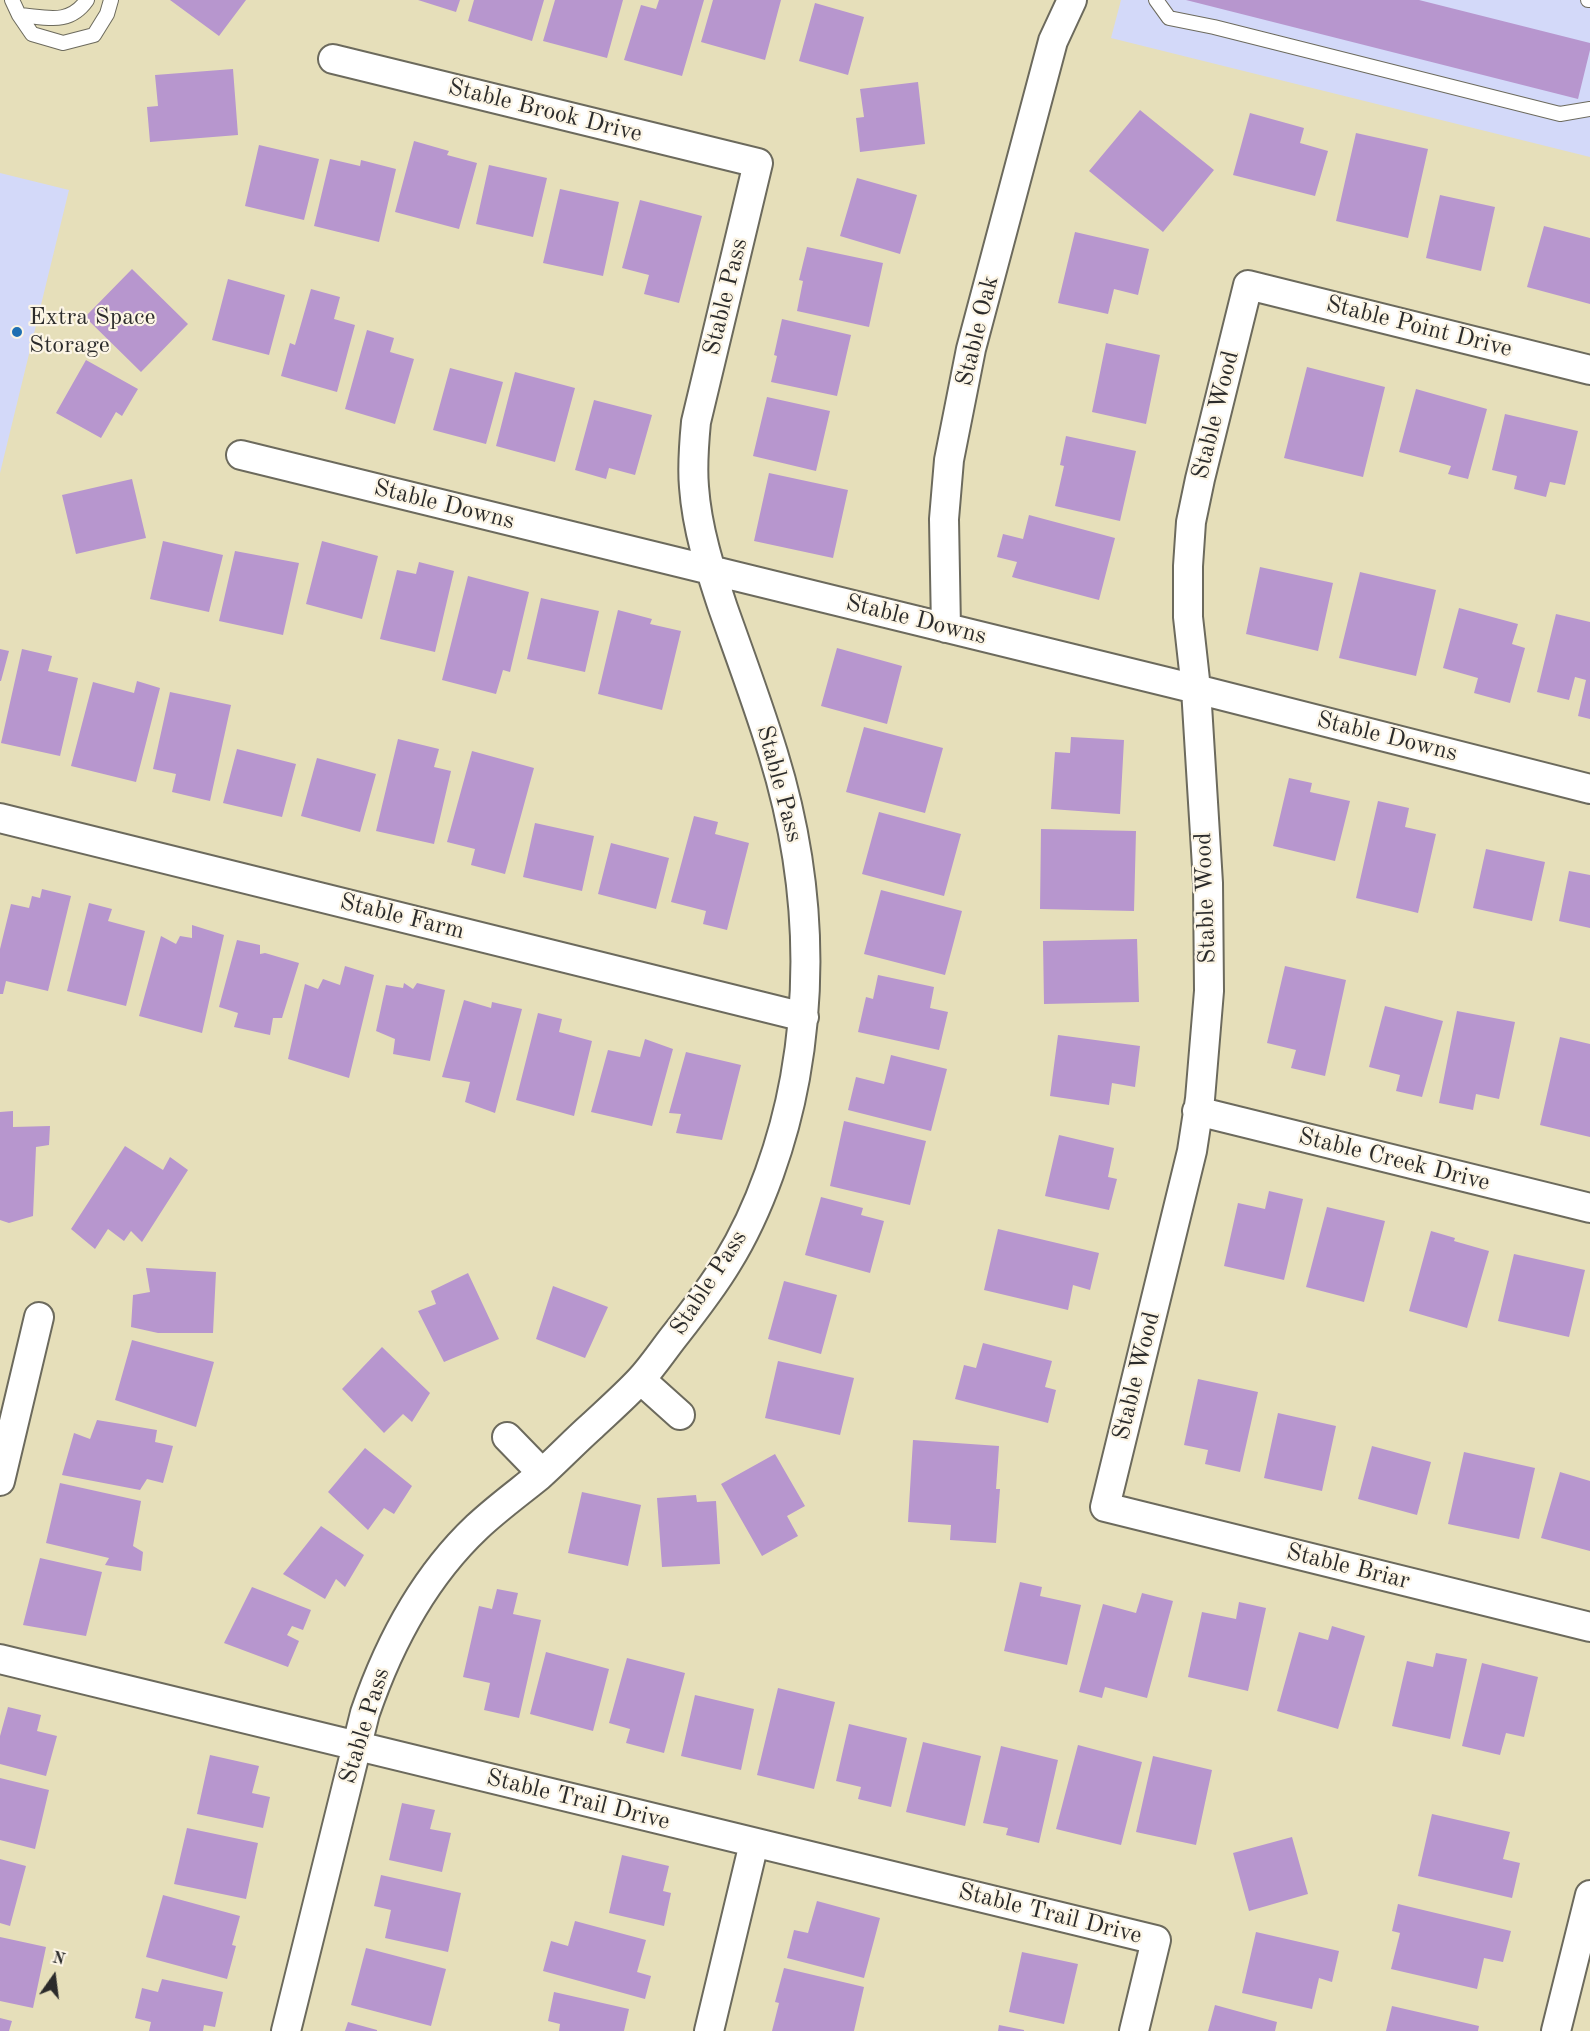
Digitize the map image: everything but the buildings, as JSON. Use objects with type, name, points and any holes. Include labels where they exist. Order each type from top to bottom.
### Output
[{"type":"street","name":"Stable Oak","points":[[1051,0],[1053,40]]},
{"type":"street","name":"Stable Oak","points":[[946,628],[943,567],[949,460],[971,349],[1053,40],[1072,0]]},
{"type":"street","name":"Stable Brook Drive","points":[[333,58],[758,164]]},
{"type":"street","name":"Stable Pass","points":[[286,2031],[356,1746],[379,1672],[398,1632],[420,1594],[447,1559],[477,1527],[542,1473],[640,1380],[689,1318],[728,1262],[756,1206],[779,1144],[795,1080],[804,1017],[806,935],[802,881],[791,816],[773,752],[711,570],[698,520],[693,454],[696,422],[758,164]]},
{"type":"street","name":"Stable Point Drive","points":[[1248,285],[1590,370]]},
{"type":"street","name":"Stable Wood","points":[[1105,1507],[1192,1151],[1197,1111],[1209,991],[1208,883],[1196,689],[1188,617],[1188,566],[1191,522],[1200,479],[1248,285]]},
{"type":"street","name":"Stable Downs","points":[[241,455],[1196,689],[1590,789]]},
{"type":"street","name":"Stable Farm","points":[[0,818],[804,1017]]},
{"type":"street","name":"Stable Creek Drive","points":[[1197,1111],[1590,1208]]},
{"type":"street","points":[[0,1481],[39,1317]]},
{"type":"street","points":[[640,1380],[680,1415]]},
{"type":"street","points":[[507,1437],[542,1473]]},
{"type":"street","name":"Stable Briar","points":[[1105,1507],[1590,1627]]},
{"type":"street","name":"Stable Trail Drive","points":[[0,1659],[1156,1940],[1134,2031]]},
{"type":"street","points":[[709,2031],[754,1843]]},
{"type":"street","points":[[1556,2031],[1590,1894]]},
{"type":"lane","points":[[12,0],[32,34],[63,43],[94,35],[107,14],[111,0]]},
{"type":"lane","points":[[19,15],[63,19],[80,10],[87,0]]},
{"type":"lane","points":[[1156,0],[1169,18],[1214,27],[1560,114],[1590,109]]},
{"type":"shaded area","points":[[1121,0],[1590,0],[1590,157],[1111,38]]},
{"type":"shaded area","name":"Extra Space Storage","points":[[0,173],[69,190],[0,473]]},
{"type":"place","name":"Extra Space Storage","points":[[17,332]]}]
